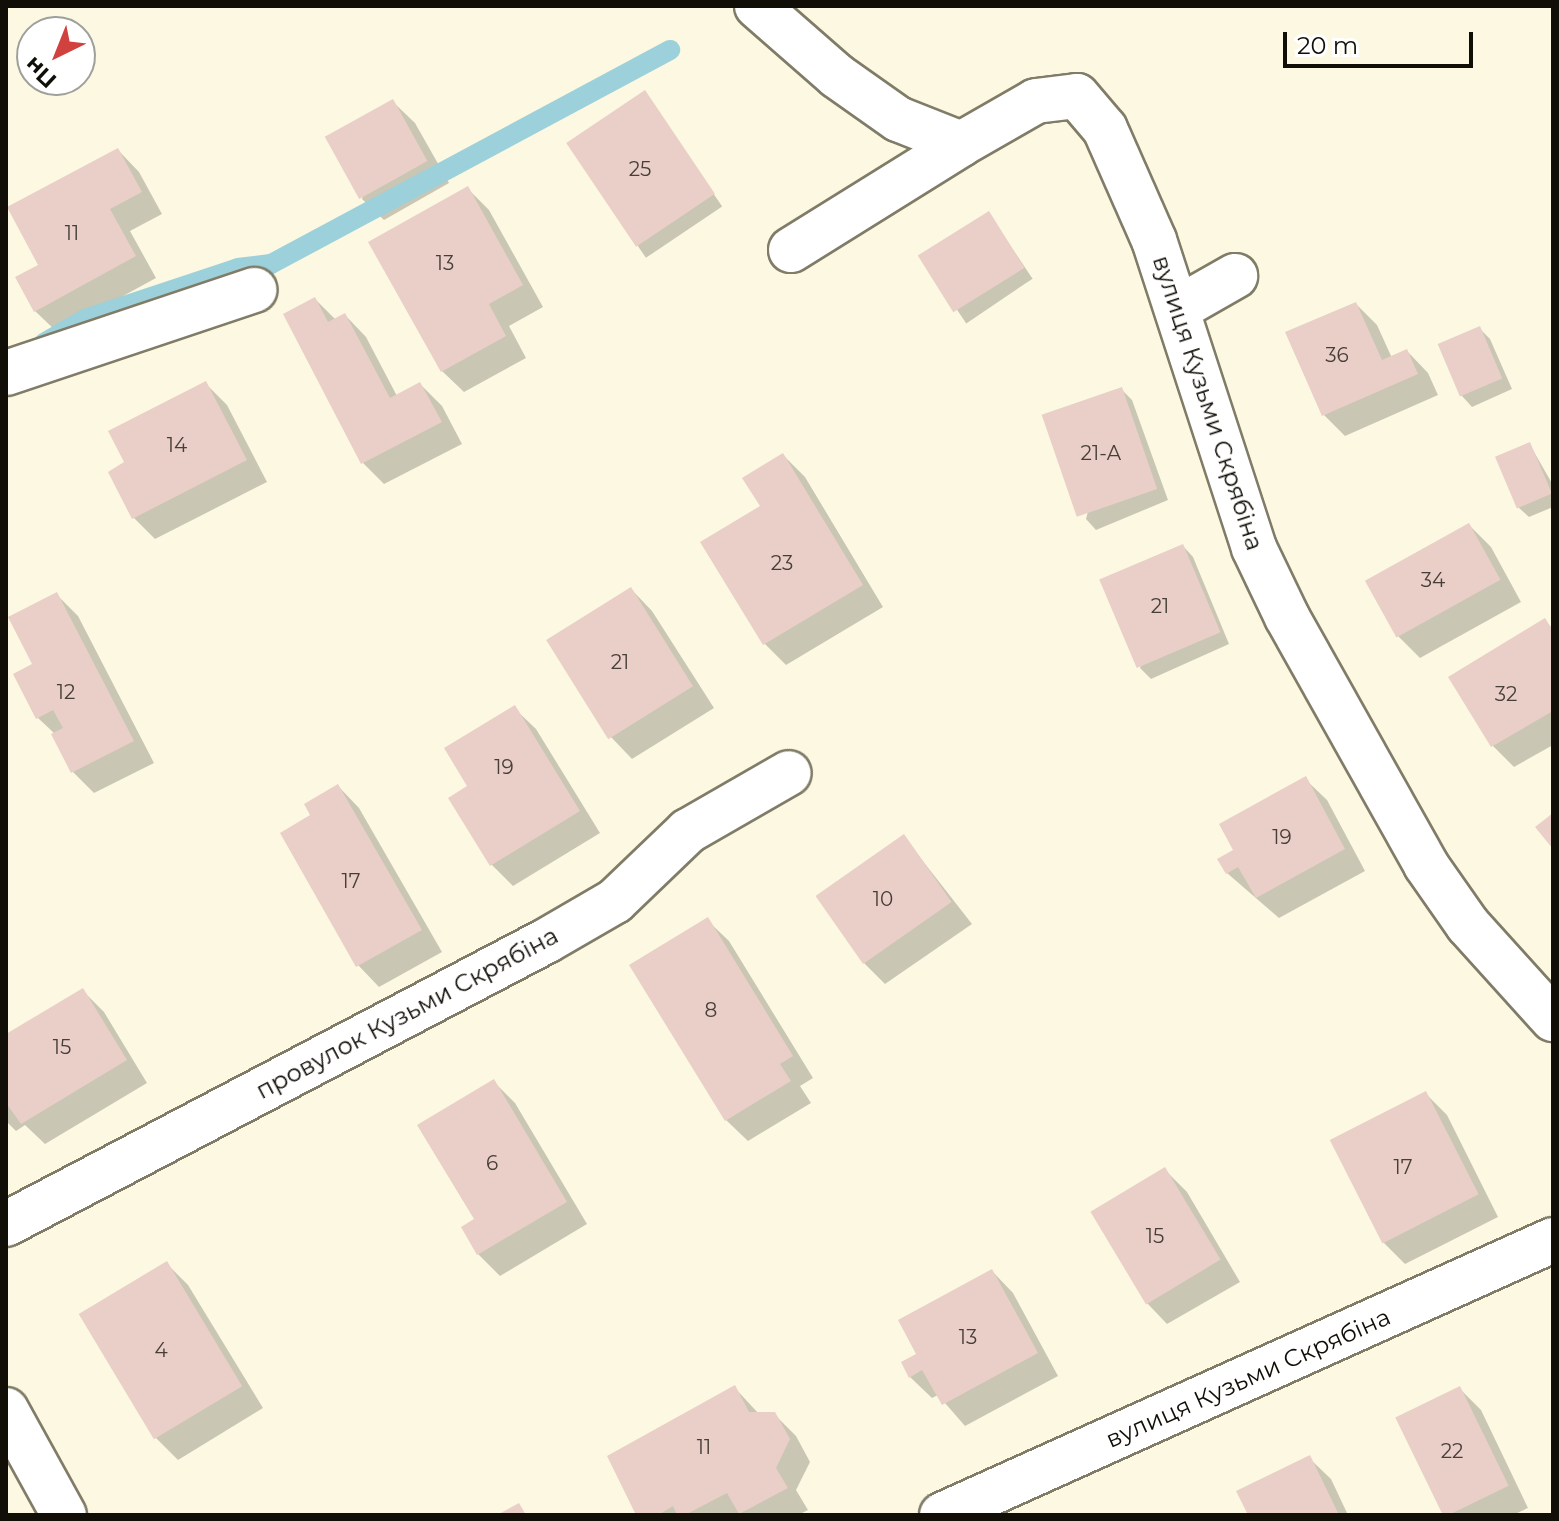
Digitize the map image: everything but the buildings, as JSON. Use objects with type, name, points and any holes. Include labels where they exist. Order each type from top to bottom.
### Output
[{"type":"street","points":[[757,6],[837,76],[898,119],[961,144]]},
{"type":"street","name":"вулиця Кузьми Скрябіна","points":[[961,144],[1036,101],[1077,96],[1105,129],[1154,240],[1254,548],[1287,617],[1426,865],[1468,925],[1553,1019]]},
{"type":"street","points":[[791,250],[961,144]]},
{"type":"street","points":[[1177,309],[1235,276]]},
{"type":"street","points":[[6,373],[254,290]]},
{"type":"street","name":"провулок Кузьми Скрябіна","points":[[6,1224],[546,941],[615,901],[688,831],[789,773]]},
{"type":"street","name":"вулиця Кузьми Скрябіна","points":[[942,1515],[1553,1240]]},
{"type":"street","points":[[6,1410],[64,1515]]},
{"type":"waterway","points":[[44,343],[85,319],[238,268],[271,264],[670,50]]}]
